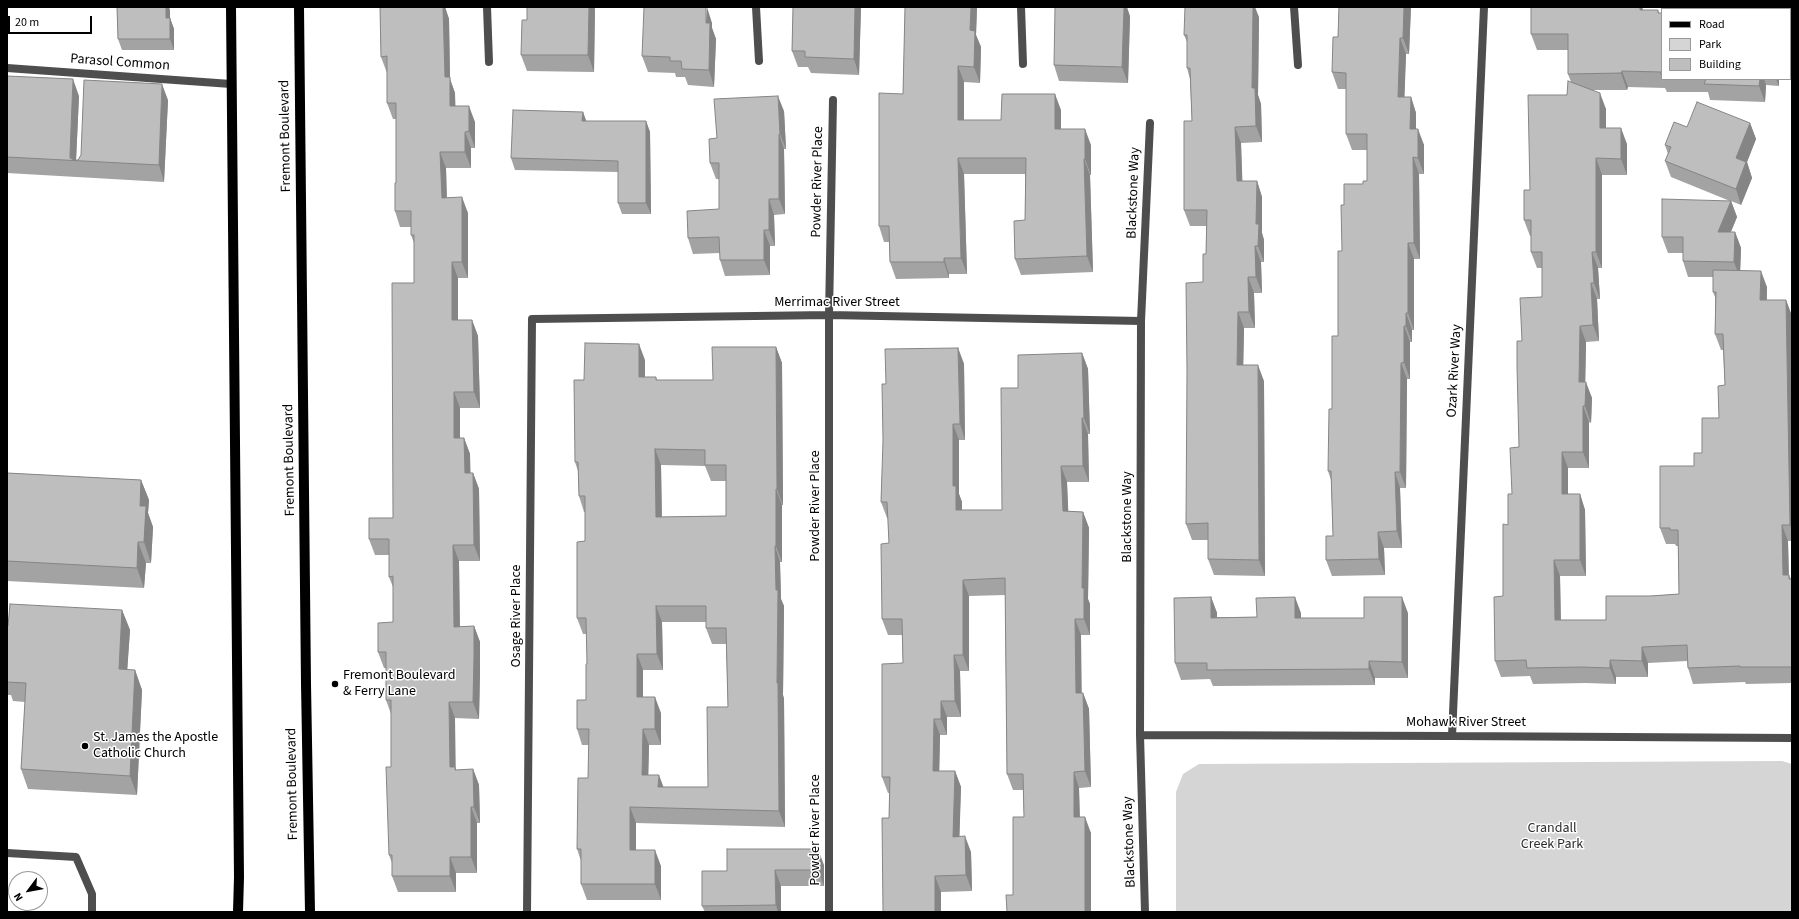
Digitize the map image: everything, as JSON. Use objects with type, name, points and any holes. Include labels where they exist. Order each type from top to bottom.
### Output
[{"type":"main road","points":[[231,7],[239,869],[238,912]]},
{"type":"main road","name":"Fremont Boulevard","points":[[299,7],[306,723],[310,912]]},
{"type":"street","points":[[487,7],[489,62]]},
{"type":"street","points":[[756,7],[759,61]]},
{"type":"street","points":[[1021,7],[1022,64]]},
{"type":"street","points":[[1294,7],[1298,65]]},
{"type":"street","name":"Ozark River Way","points":[[1452,736],[1484,7]]},
{"type":"street","name":"Parasol Common","points":[[7,68],[86,77],[231,84]]},
{"type":"street","name":"Powder River Place","points":[[829,912],[829,315],[833,100]]},
{"type":"street","name":"Blackstone Way","points":[[1145,912],[1140,735],[1141,320],[1150,123]]},
{"type":"street","name":"Merrimac River Street","points":[[532,319],[829,315],[1141,320]]},
{"type":"street","name":"Osage River Place","points":[[527,912],[532,319]]},
{"type":"street","name":"Mohawk River Street","points":[[1140,735],[1792,738]]},
{"type":"street","points":[[7,853],[76,857],[92,894],[92,912]]},
{"type":"green space","name":"Crandall Creek Park","points":[[1782,761],[1792,764],[1792,912],[1176,912],[1176,792],[1183,774],[1199,764]]},
{"type":"building","points":[[117,7],[166,7],[166,18],[170,18],[170,39],[118,39]]},
{"type":"building","points":[[380,7],[443,7],[445,77],[450,77],[450,106],[469,106],[469,131],[465,132],[465,152],[440,152],[442,198],[462,197],[462,262],[452,262],[452,320],[472,320],[474,392],[454,392],[454,438],[464,438],[465,473],[473,473],[474,545],[453,545],[454,627],[474,626],[473,702],[449,702],[450,767],[455,767],[455,770],[473,769],[474,807],[471,807],[471,857],[450,857],[450,876],[392,876],[392,855],[389,855],[386,767],[391,767],[391,700],[386,700],[386,652],[378,652],[378,623],[393,622],[393,576],[389,577],[389,539],[369,539],[369,518],[393,518],[392,283],[414,283],[414,235],[411,235],[411,211],[395,211],[396,103],[387,103],[387,56],[381,57]]},
{"type":"building","points":[[527,7],[589,7],[588,55],[521,55],[522,20],[527,20]]},
{"type":"building","points":[[644,7],[706,7],[706,23],[710,23],[709,70],[682,69],[681,61],[670,61],[670,57],[642,56]]},
{"type":"building","points":[[793,7],[855,7],[854,59],[805,57],[805,51],[792,51]]},
{"type":"building","points":[[905,7],[971,7],[970,30],[975,31],[974,67],[958,66],[958,120],[1001,120],[1002,94],[1055,94],[1055,129],[1085,129],[1084,159],[1087,256],[1015,259],[1014,221],[1025,220],[1026,158],[958,158],[961,258],[944,258],[944,262],[890,262],[889,226],[879,226],[879,93],[903,94]]},
{"type":"building","points":[[1055,7],[1124,7],[1122,67],[1054,65]]},
{"type":"building","points":[[1185,7],[1253,7],[1252,88],[1255,88],[1256,126],[1235,127],[1237,181],[1257,181],[1256,224],[1259,224],[1258,246],[1255,246],[1256,277],[1248,277],[1249,312],[1238,312],[1237,365],[1258,365],[1259,560],[1208,559],[1208,523],[1186,524],[1186,283],[1203,282],[1203,254],[1206,254],[1207,210],[1184,210],[1184,121],[1192,121],[1190,68],[1187,68],[1187,35],[1184,35]]},
{"type":"building","points":[[1339,7],[1404,7],[1403,38],[1400,38],[1398,97],[1411,97],[1410,129],[1418,129],[1418,158],[1413,157],[1414,243],[1408,243],[1408,313],[1406,313],[1406,326],[1404,326],[1404,362],[1401,363],[1400,472],[1395,472],[1397,531],[1378,532],[1379,559],[1326,560],[1326,536],[1333,536],[1331,471],[1328,471],[1329,409],[1332,409],[1332,336],[1338,336],[1338,251],[1342,251],[1341,205],[1344,205],[1344,184],[1363,184],[1363,181],[1367,181],[1367,134],[1346,134],[1346,73],[1332,72],[1333,37],[1338,37]]},
{"type":"building","points":[[1531,7],[1640,7],[1640,10],[1658,10],[1658,13],[1661,13],[1661,72],[1622,71],[1621,73],[1568,74],[1568,34],[1531,34]]},
{"type":"building","points":[[7,76],[73,79],[70,158],[74,160],[78,160],[81,155],[84,80],[162,84],[159,165],[7,157]]},
{"type":"building","points":[[1706,80],[1760,80],[1759,86],[1704,84]]},
{"type":"building","points":[[1568,81],[1600,93],[1600,128],[1621,128],[1621,159],[1596,158],[1596,252],[1592,252],[1594,283],[1591,283],[1593,325],[1580,326],[1579,382],[1586,382],[1585,406],[1583,406],[1583,452],[1562,452],[1562,494],[1580,494],[1580,560],[1554,560],[1555,620],[1606,620],[1606,596],[1650,596],[1679,594],[1678,530],[1660,528],[1660,466],[1694,466],[1694,453],[1702,453],[1702,418],[1719,418],[1718,386],[1725,385],[1723,334],[1715,334],[1716,292],[1713,292],[1713,270],[1761,271],[1760,300],[1786,300],[1790,525],[1782,525],[1783,575],[1789,575],[1789,579],[1792,579],[1792,667],[1740,666],[1688,668],[1687,645],[1642,647],[1642,661],[1610,660],[1610,668],[1527,668],[1526,660],[1495,661],[1494,597],[1503,596],[1503,524],[1508,525],[1508,494],[1512,494],[1510,448],[1519,447],[1517,341],[1522,341],[1520,298],[1542,297],[1542,252],[1531,252],[1531,220],[1524,220],[1524,190],[1530,190],[1528,95],[1567,95]]},
{"type":"building","points":[[778,96],[780,134],[779,199],[769,199],[769,230],[764,230],[764,260],[720,260],[719,237],[688,238],[687,211],[719,209],[719,163],[710,163],[709,139],[717,138],[714,99]]},
{"type":"building","points":[[1697,102],[1750,123],[1736,158],[1746,162],[1736,189],[1665,161],[1671,147],[1665,145],[1674,122],[1687,127]]},
{"type":"building","points":[[513,110],[583,112],[582,121],[646,121],[646,203],[618,203],[618,161],[511,158]]},
{"type":"building","points":[[1662,199],[1731,201],[1718,232],[1735,232],[1734,262],[1683,261],[1683,237],[1662,237]]},
{"type":"building","points":[[585,343],[639,344],[639,377],[656,377],[656,380],[713,380],[712,347],[776,347],[777,489],[775,546],[776,590],[778,590],[777,683],[779,811],[630,807],[630,850],[655,850],[655,884],[581,884],[581,849],[577,849],[578,778],[588,778],[589,729],[577,729],[577,700],[586,700],[587,664],[586,618],[577,618],[577,542],[585,541],[585,496],[579,496],[578,462],[575,462],[574,380],[584,380]],"holes":[[[655,449],[705,450],[705,465],[726,465],[726,516],[656,517]],[[656,606],[706,606],[706,628],[726,628],[728,707],[707,707],[708,787],[658,787],[659,775],[642,775],[643,729],[655,729],[655,697],[637,697],[637,654],[657,654]]]},
{"type":"building","points":[[958,348],[960,424],[953,424],[953,486],[956,486],[956,510],[1002,510],[1001,388],[1018,388],[1018,355],[1082,353],[1084,418],[1082,418],[1083,466],[1061,466],[1063,511],[1083,512],[1082,588],[1084,588],[1084,619],[1075,619],[1076,693],[1083,693],[1085,771],[1074,772],[1074,817],[1085,817],[1085,912],[1007,912],[1006,895],[1013,895],[1013,817],[1024,817],[1023,774],[1007,774],[1005,578],[963,580],[963,655],[954,655],[955,701],[941,701],[941,719],[934,719],[933,771],[955,771],[953,837],[965,836],[966,875],[935,876],[935,912],[883,912],[882,818],[889,818],[890,777],[882,777],[882,664],[903,663],[902,619],[882,619],[881,544],[889,543],[887,502],[881,502],[883,440],[882,384],[886,384],[885,349]]},
{"type":"building","points":[[7,473],[141,480],[140,506],[146,506],[144,542],[138,542],[137,568],[7,561]]},
{"type":"building","points":[[1211,597],[1211,618],[1257,617],[1256,598],[1295,597],[1295,618],[1364,618],[1364,597],[1402,597],[1402,662],[1369,661],[1369,669],[1207,670],[1207,663],[1175,663],[1174,598]]},
{"type":"building","name":"St. James the Apostle Catholic Church","points":[[10,604],[122,610],[119,669],[135,670],[130,776],[21,769],[26,683],[7,682],[7,626]]},
{"type":"building","points":[[727,849],[818,849],[818,870],[775,870],[776,905],[702,906],[702,871],[727,871]]},
{"type":"place","name":"Fremont Boulevard & Ferry Lane","points":[[335,684]]},
{"type":"place","name":"St. James the Apostle Catholic Church","points":[[85,746]]}]
